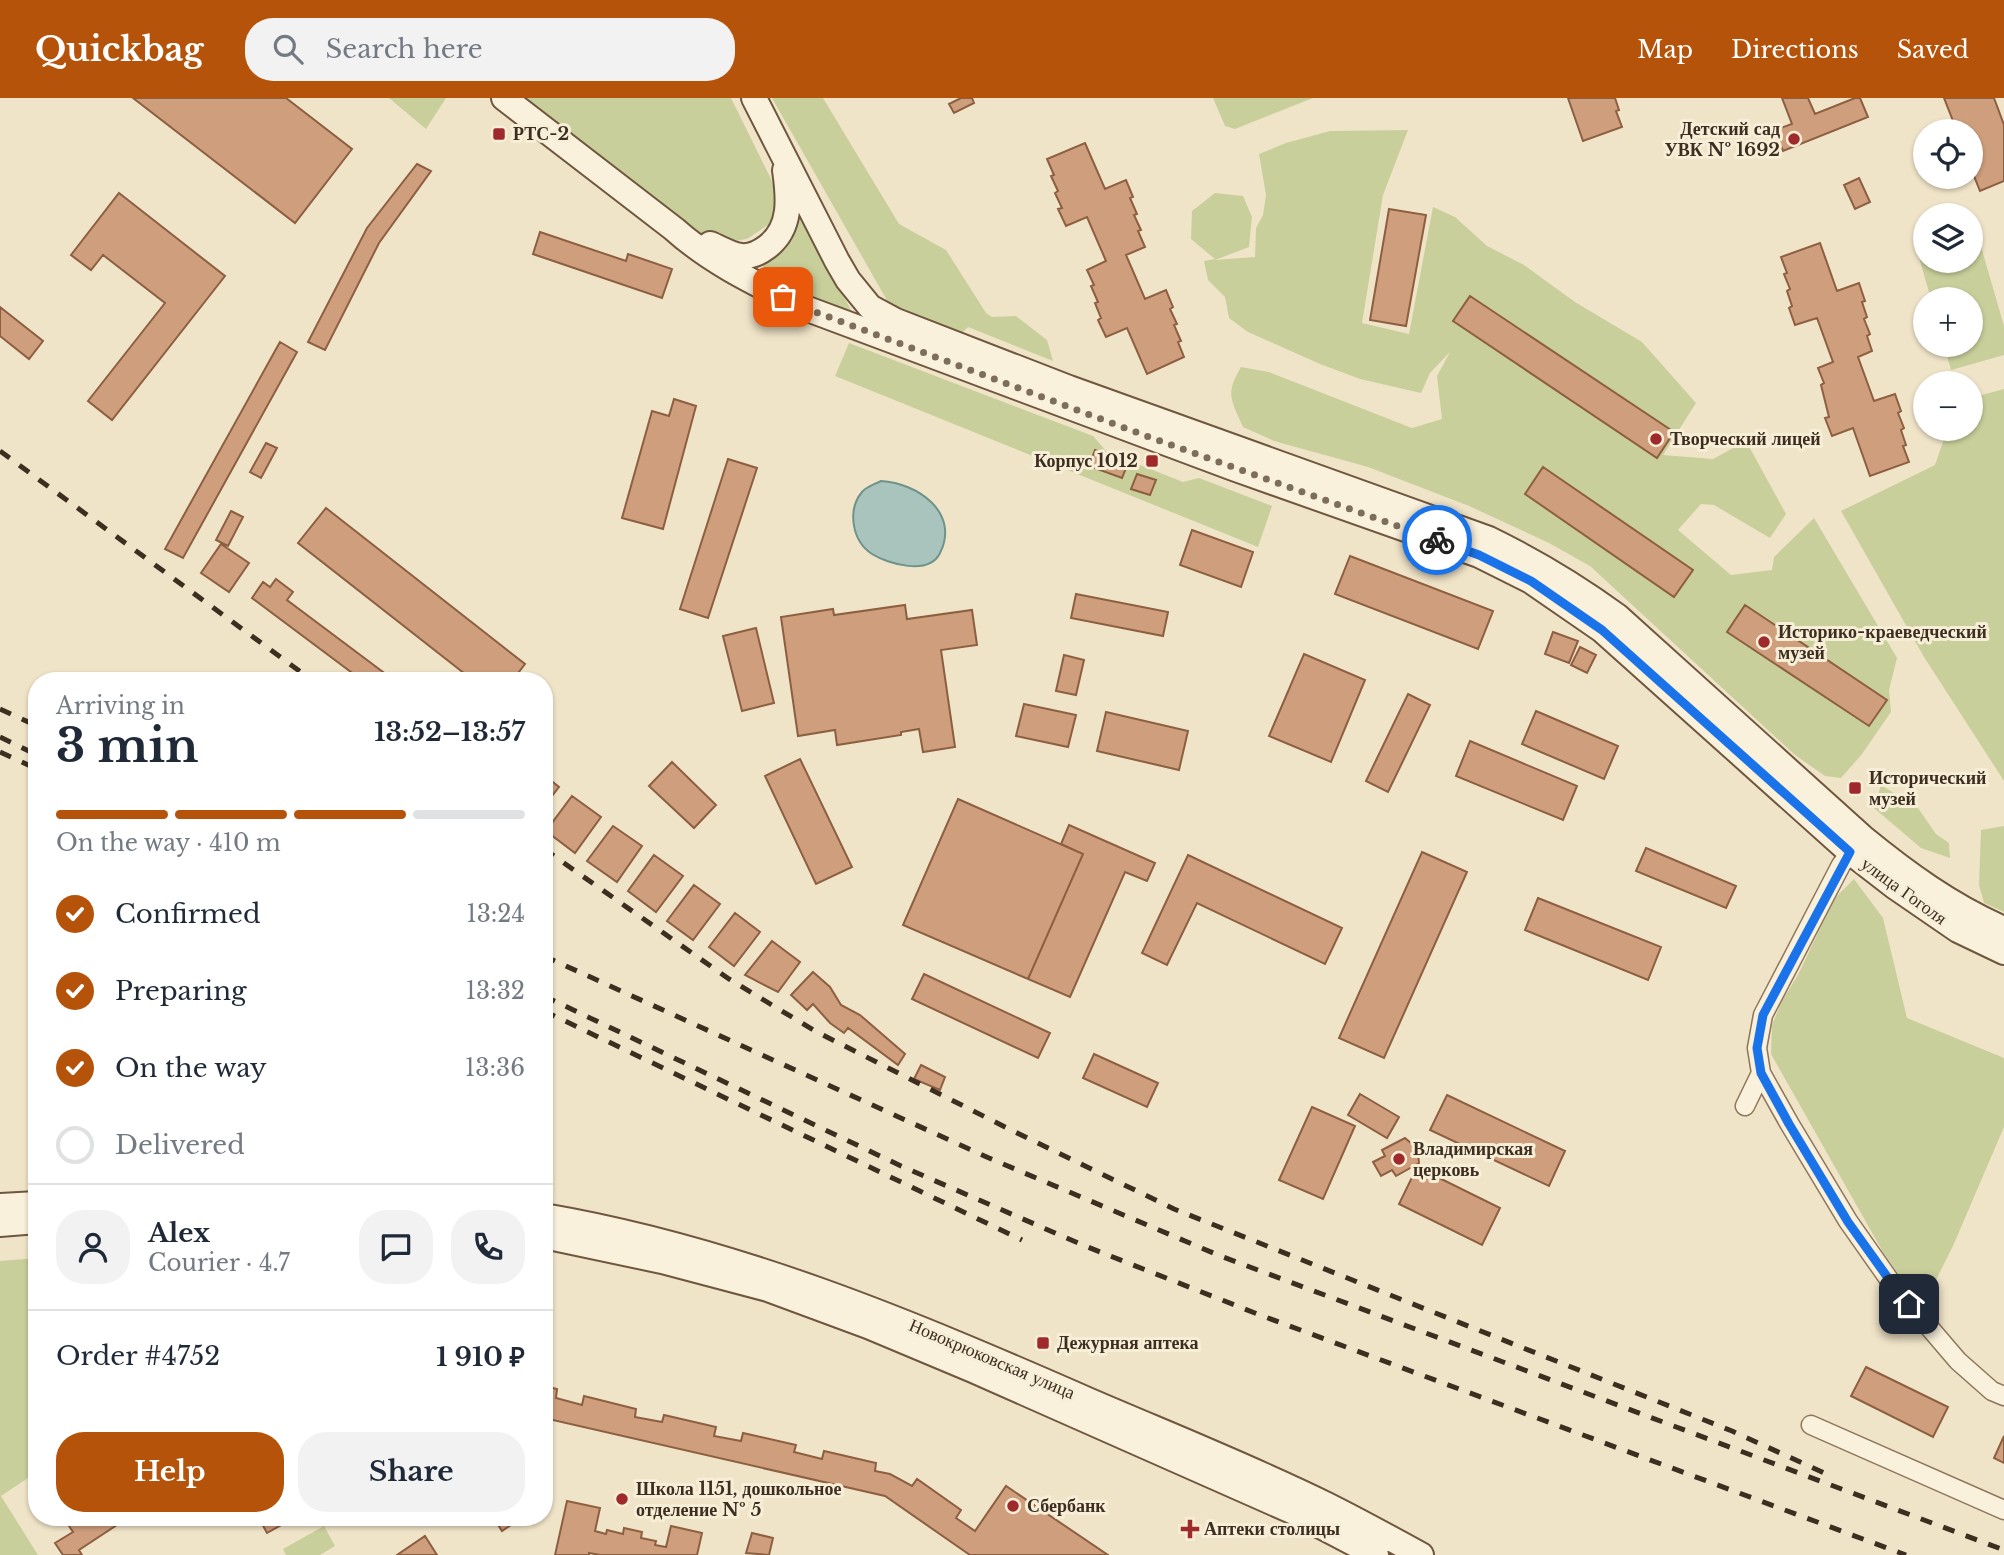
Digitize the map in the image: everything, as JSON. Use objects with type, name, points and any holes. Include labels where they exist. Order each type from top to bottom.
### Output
[{"type":"street","points":[[504,98],[674,229],[739,256],[752,256],[775,241],[787,216],[789,197],[782,154]]},
{"type":"street","points":[[754,98],[848,281],[870,307],[896,321],[1069,388],[1489,539],[1540,564],[1574,584],[1617,616],[1856,845],[1763,1015],[1757,1048],[1761,1073],[1848,1222],[1893,1285],[1958,1361],[1992,1391],[2004,1396]]},
{"type":"street","name":"улица Гоголя","points":[[674,229],[696,249],[739,276],[805,308],[1233,468],[1479,555],[1531,581],[1612,638],[1856,845],[1894,886],[1958,930],[2004,952]]},
{"type":"street","name":"улица Гоголя","points":[[1856,845],[1966,912],[2004,929]]},
{"type":"street","points":[[1745,1106],[1761,1073]]},
{"type":"street","points":[[0,1206],[28,1204]]},
{"type":"street","name":"Новокрюковская улица","points":[[553,1218],[696,1251],[814,1287],[878,1310],[1326,1504],[1421,1555]]},
{"type":"street","points":[[0,1224],[28,1222]]},
{"type":"street","name":"Новокрюковская улица","points":[[553,1238],[649,1258],[768,1289],[868,1326],[1282,1507],[1355,1548],[1376,1555]]},
{"type":"street","points":[[1811,1425],[2004,1510]]},
{"type":"green space","points":[[389,98],[446,98],[426,129]]},
{"type":"green space","points":[[521,98],[731,98],[771,179],[778,201],[771,223],[747,239],[721,243],[687,226]]},
{"type":"green space","points":[[772,98],[823,98],[899,224],[946,250],[986,313],[992,317],[1016,316],[1047,340],[1053,361],[968,327],[955,340],[893,311]]},
{"type":"green space","points":[[1213,98],[1313,98],[1235,129],[1225,126]]},
{"type":"green space","points":[[1408,130],[1383,195],[1362,323],[1409,334],[1433,207],[1455,217],[1487,246],[1524,265],[1575,302],[1642,342],[1696,403],[1663,455],[1713,459],[1746,441],[1786,514],[1770,538],[1714,505],[1701,504],[1678,530],[1731,575],[1772,570],[1774,557],[1814,518],[1897,658],[1889,690],[1891,712],[1862,754],[1841,778],[1825,776],[1795,755],[1590,566],[1549,543],[1469,506],[1368,467],[1274,441],[1243,427],[1235,410],[1231,391],[1241,367],[1269,372],[1412,428],[1442,419],[1437,376],[1450,352],[1430,373],[1421,393],[1360,379],[1320,364],[1248,332],[1229,318],[1225,297],[1208,280],[1204,261],[1215,259],[1191,239],[1192,211],[1215,193],[1243,196],[1252,217],[1249,247],[1215,260],[1255,257],[1256,228],[1263,215],[1266,195],[1259,154],[1286,143],[1330,131]],"holes":[[[1544,467],[1692,570],[1675,596],[1525,494]],[[1744,605],[1887,699],[1870,726],[1727,632]]]},
{"type":"green space","points":[[800,213],[853,314],[761,269],[788,238]]},
{"type":"green space","points":[[1983,253],[2004,326],[2004,355],[1951,370],[1947,357],[1983,357],[1983,287],[1928,287],[1923,273],[1983,273]]},
{"type":"green space","points":[[849,343],[1093,436],[1107,452],[1183,482],[1199,478],[1272,506],[1258,547],[835,376]]},
{"type":"green space","points":[[2004,389],[2004,781],[1924,657],[1841,511],[1935,465],[1943,441],[1983,441],[1983,395]]},
{"type":"green space","points":[[1881,785],[1918,808],[1936,834],[1949,843],[1950,858],[1921,848],[1874,808]]},
{"type":"green space","points":[[2004,826],[2004,912],[1984,903],[1979,885],[1981,830]]},
{"type":"green space","points":[[1854,879],[1883,918],[1907,1018],[2004,1058],[2004,1127],[1953,1246],[1926,1300],[1912,1293],[1883,1252],[1771,1054],[1772,1025],[1782,1001],[1798,975],[1834,899]]},
{"type":"green space","points":[[28,1259],[28,1478],[1,1496],[38,1555],[0,1555],[0,1261]]},
{"type":"green space","points":[[324,1526],[335,1546],[320,1555],[286,1555],[283,1549]]},
{"type":"water","points":[[881,481],[909,487],[932,503],[940,513],[945,539],[935,560],[918,566],[898,564],[872,554],[860,541],[854,525],[854,507],[864,490]]},
{"type":"building","points":[[133,98],[286,98],[352,149],[295,223]]},
{"type":"building","points":[[961,98],[972,98],[974,103],[954,113],[949,104]]},
{"type":"building","points":[[1568,98],[1615,98],[1622,127],[1583,141]]},
{"type":"building","points":[[1782,98],[1808,98],[1815,114],[1860,98],[1868,117],[1783,151],[1775,130],[1792,124]]},
{"type":"building","points":[[1944,98],[1994,98],[2004,125],[2004,181],[1980,191],[1979,189],[1983,189],[1983,119],[1952,119]]},
{"type":"building","points":[[1085,143],[1105,189],[1126,180],[1133,197],[1130,198],[1137,214],[1134,215],[1145,247],[1126,255],[1145,299],[1166,290],[1173,307],[1170,309],[1177,324],[1174,325],[1184,357],[1147,374],[1127,328],[1106,337],[1098,320],[1101,318],[1095,303],[1098,302],[1087,270],[1106,261],[1087,217],[1066,226],[1058,209],[1062,208],[1055,193],[1058,191],[1047,159]]},
{"type":"building","points":[[417,164],[431,171],[379,243],[325,350],[308,342],[367,228]]},
{"type":"building","points":[[1859,178],[1870,202],[1855,209],[1844,185]]},
{"type":"building","points":[[119,193],[225,276],[112,420],[88,401],[165,303],[103,255],[91,270],[71,255]]},
{"type":"building","points":[[1389,209],[1426,215],[1406,326],[1370,320]]},
{"type":"building","points":[[540,232],[626,261],[628,254],[672,269],[662,298],[533,254]]},
{"type":"building","points":[[1820,243],[1837,291],[1859,283],[1865,301],[1862,302],[1867,317],[1864,319],[1870,334],[1867,336],[1872,351],[1858,357],[1874,401],[1895,394],[1901,411],[1898,413],[1904,428],[1901,430],[1906,445],[1903,446],[1909,462],[1870,476],[1853,428],[1832,436],[1825,418],[1829,417],[1821,385],[1824,383],[1818,368],[1833,362],[1817,318],[1795,325],[1789,308],[1792,306],[1787,291],[1790,289],[1781,257]]},
{"type":"building","points":[[1470,296],[1674,432],[1657,458],[1453,321]]},
{"type":"building","points":[[0,307],[43,341],[29,359],[0,336]]},
{"type":"building","points":[[280,342],[297,352],[183,558],[165,549]]},
{"type":"building","points":[[674,399],[696,406],[663,529],[622,518],[652,411],[669,416]]},
{"type":"building","points":[[266,443],[277,448],[261,478],[250,472]]},
{"type":"building","points":[[1095,450],[1128,463],[1122,478],[1089,466]]},
{"type":"building","points":[[728,459],[757,468],[708,618],[680,609]]},
{"type":"building","points":[[1543,467],[1693,570],[1674,597],[1525,494]]},
{"type":"building","points":[[1137,474],[1156,480],[1150,495],[1131,489]]},
{"type":"building","points":[[326,508],[525,664],[519,672],[463,672],[298,543]]},
{"type":"building","points":[[231,511],[243,517],[228,546],[216,540]]},
{"type":"building","points":[[1192,530],[1253,552],[1241,587],[1180,565]]},
{"type":"building","points":[[221,544],[249,563],[229,592],[201,573]]},
{"type":"building","points":[[1350,556],[1493,611],[1478,649],[1335,594]]},
{"type":"building","points":[[276,579],[293,592],[287,600],[383,672],[351,672],[252,598],[263,582],[270,587]]},
{"type":"building","points":[[1076,594],[1168,612],[1163,636],[1071,618]]},
{"type":"building","points":[[905,605],[907,619],[972,610],[977,645],[941,650],[955,747],[923,752],[919,729],[901,732],[901,735],[837,745],[835,730],[798,736],[781,617],[833,609],[834,615]]},
{"type":"building","points":[[1745,605],[1887,700],[1869,726],[1727,632]]},
{"type":"building","points":[[756,628],[774,703],[742,711],[723,636]]},
{"type":"building","points":[[1553,632],[1578,641],[1569,663],[1545,654]]},
{"type":"building","points":[[1580,647],[1596,655],[1587,673],[1571,665]]},
{"type":"building","points":[[1304,654],[1365,680],[1331,762],[1269,736]]},
{"type":"building","points":[[1064,655],[1084,660],[1076,695],[1056,691]]},
{"type":"building","points":[[1408,694],[1430,705],[1388,792],[1366,781]]},
{"type":"building","points":[[1024,704],[1076,715],[1068,747],[1016,736]]},
{"type":"building","points":[[1536,711],[1618,746],[1604,779],[1522,744]]},
{"type":"building","points":[[1106,712],[1188,731],[1179,770],[1097,751]]},
{"type":"building","points":[[1470,741],[1577,786],[1563,820],[1456,776]]},
{"type":"building","points":[[800,759],[852,867],[816,884],[765,776]]},
{"type":"building","points":[[672,762],[716,805],[694,828],[649,786]]},
{"type":"building","points":[[553,782],[559,787],[553,795]]},
{"type":"building","points":[[572,796],[601,817],[575,853],[553,836],[553,822]]},
{"type":"building","points":[[958,799],[1083,854],[1028,979],[903,925]]},
{"type":"building","points":[[1069,825],[1155,863],[1147,881],[1125,872],[1070,997],[1028,979],[1083,854],[1061,844]]},
{"type":"building","points":[[613,826],[642,846],[617,882],[587,861]]},
{"type":"building","points":[[1646,848],[1736,886],[1726,908],[1636,871]]},
{"type":"building","points":[[1422,852],[1467,872],[1384,1058],[1339,1038]]},
{"type":"building","points":[[654,855],[683,876],[656,912],[628,891]]},
{"type":"building","points":[[1188,855],[1342,928],[1325,964],[1197,903],[1167,965],[1142,953]]},
{"type":"building","points":[[694,885],[720,904],[693,940],[667,921]]},
{"type":"building","points":[[1538,898],[1661,947],[1648,980],[1525,930]]},
{"type":"building","points":[[735,913],[760,932],[734,966],[709,947]]},
{"type":"building","points":[[772,941],[800,962],[778,992],[745,975]]},
{"type":"building","points":[[813,972],[830,987],[841,1005],[860,1015],[905,1054],[898,1065],[848,1028],[844,1033],[830,1023],[813,1004],[807,1010],[791,995]]},
{"type":"building","points":[[924,974],[1050,1033],[1038,1058],[912,999]]},
{"type":"building","points":[[1094,1054],[1158,1083],[1147,1107],[1083,1078]]},
{"type":"building","points":[[921,1065],[945,1077],[940,1090],[914,1079]]},
{"type":"building","points":[[1360,1094],[1399,1117],[1387,1138],[1348,1115]]},
{"type":"building","points":[[1447,1095],[1565,1151],[1549,1186],[1430,1130]]},
{"type":"building","points":[[1312,1107],[1355,1126],[1323,1199],[1279,1180]]},
{"type":"building","name":"Владимирская церковь","points":[[1405,1138],[1413,1145],[1419,1163],[1396,1176],[1392,1170],[1381,1176],[1373,1162],[1385,1156],[1382,1150]]},
{"type":"building","points":[[1417,1167],[1500,1208],[1482,1245],[1399,1204]]},
{"type":"building","points":[[1866,1367],[1948,1407],[1933,1437],[1851,1396]]},
{"type":"building","points":[[553,1388],[557,1389],[556,1398],[582,1405],[584,1396],[636,1409],[635,1417],[662,1422],[664,1415],[716,1427],[714,1436],[741,1441],[743,1433],[796,1445],[794,1452],[822,1459],[824,1451],[876,1463],[875,1471],[890,1474],[912,1486],[917,1479],[961,1510],[956,1518],[975,1531],[1006,1486],[1108,1555],[970,1555],[885,1496],[553,1420]]},
{"type":"building","points":[[2004,1436],[2004,1463],[1994,1458]]},
{"type":"building","points":[[567,1501],[600,1508],[595,1531],[606,1534],[607,1530],[623,1534],[624,1528],[642,1532],[641,1538],[656,1541],[655,1545],[666,1547],[671,1526],[702,1533],[697,1555],[555,1555]]},
{"type":"building","points":[[69,1526],[115,1526],[79,1550],[82,1555],[63,1555],[55,1543],[73,1532]]},
{"type":"building","points":[[263,1526],[279,1526],[267,1533]]},
{"type":"building","points":[[752,1533],[773,1538],[769,1555],[746,1553]]},
{"type":"building","points":[[425,1536],[437,1555],[397,1555]]},
{"type":"railway","points":[[0,451],[301,672]]},
{"type":"railway","points":[[0,709],[28,722]]},
{"type":"railway","points":[[0,737],[28,751]]},
{"type":"railway","points":[[0,752],[28,765]]},
{"type":"railway","points":[[553,855],[729,979],[815,1031],[1013,1131],[1174,1209],[1732,1431],[1833,1477]]},
{"type":"railway","points":[[553,960],[989,1158],[1218,1255],[2004,1550]]},
{"type":"railway","points":[[553,1000],[901,1166],[1085,1246],[1260,1315],[1906,1555]]},
{"type":"railway","points":[[553,1015],[1022,1240]]},
{"type":"way so far","points":[[783,297],[805,308],[1149,437],[1437,540]]},
{"type":"place","name":"РТС-2","points":[[499,134]]},
{"type":"place","name":"Детский сад УВК № 1692","points":[[1794,139]]},
{"type":"place","name":"Творческий лицей","points":[[1656,439]]},
{"type":"place","name":"Корпус 1012","points":[[1152,461]]},
{"type":"place","name":"Историко-краеведческий музей","points":[[1764,642]]},
{"type":"place","name":"Исторический музей","points":[[1855,788]]},
{"type":"place","name":"Владимирская церковь","points":[[1399,1159]]},
{"type":"place","name":"Дежурная аптека","points":[[1043,1343]]},
{"type":"place","name":"Школа 1151, дошкольное отделение № 5","points":[[622,1499]]},
{"type":"place","name":"Сбербанк","points":[[1013,1506]]},
{"type":"place","name":"Аптеки столицы","points":[[1190,1529]]},
{"type":"route","points":[[1437,540],[1479,555],[1531,581],[1602,630],[1850,852],[1763,1015],[1757,1048],[1761,1073],[1789,1124],[1848,1222],[1909,1304]]}]
